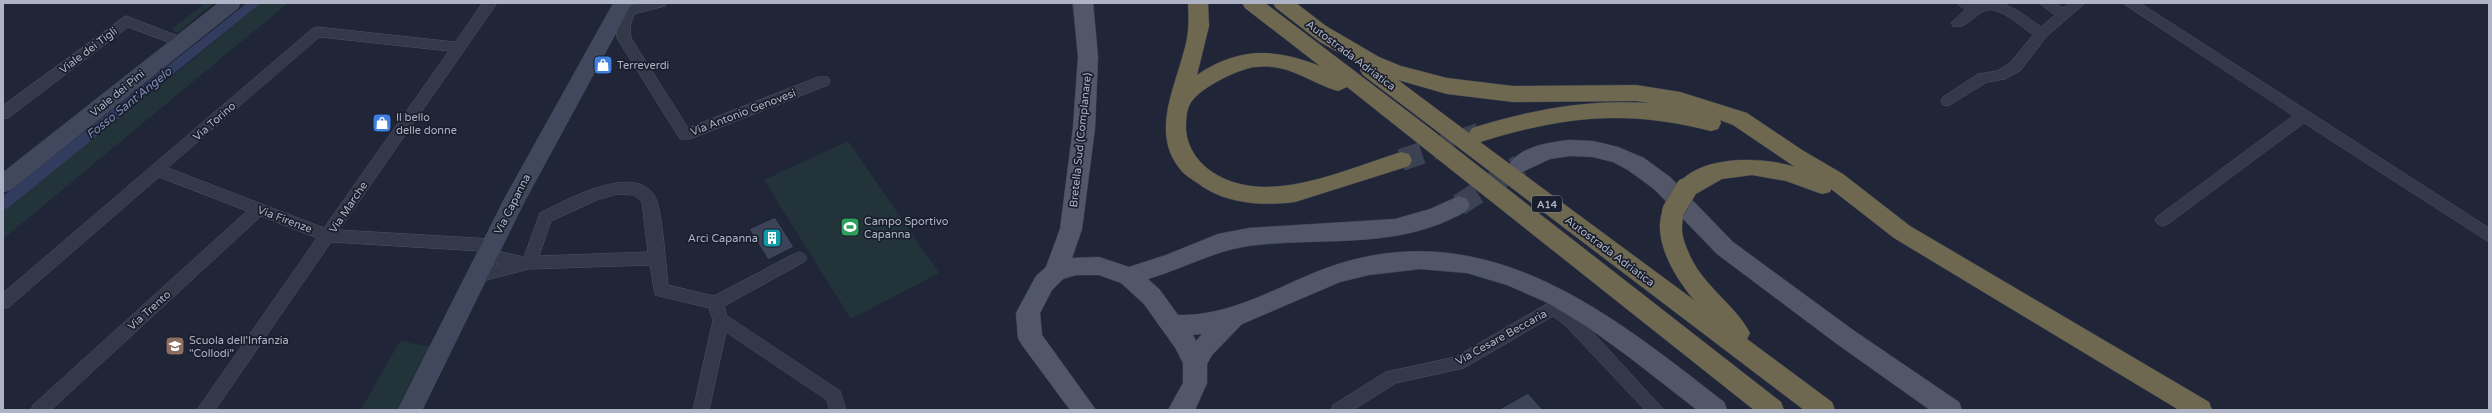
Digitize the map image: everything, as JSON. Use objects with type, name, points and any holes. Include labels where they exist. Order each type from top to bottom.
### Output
[{"type":"highway","points":[[1198,3],[1200,25],[1180,101],[1174,116],[1174,130],[1177,147],[1192,170],[1206,179],[1241,194],[1259,196],[1295,193],[1401,160]]},
{"type":"highway","name":"Autostrada Adriatica","points":[[1252,3],[1420,132],[1772,410]]},
{"type":"highway","name":"Autostrada Adriatica","points":[[1283,3],[1823,410]]},
{"type":"highway","points":[[1316,29],[1372,62],[1395,72],[1447,86],[1514,94],[1636,93],[1680,100],[1740,119],[1794,156],[1836,180],[1936,254],[2200,410]]},
{"type":"highway","points":[[1180,101],[1198,83],[1224,67],[1254,59],[1276,59],[1294,62],[1316,70],[1420,132]]},
{"type":"highway","points":[[1479,134],[1537,116],[1563,112],[1602,108],[1642,110],[1705,122],[1748,136],[1794,156]]},
{"type":"highway","points":[[1780,377],[1695,286],[1679,258],[1671,231],[1673,211],[1686,189],[1704,176],[1726,169],[1755,166],[1771,168],[1806,178],[1879,213]]},
{"type":"main road","name":"Viale dei Pini","points":[[3,184],[231,3]]},
{"type":"main road","name":"Bretella Sud (Complanare)","points":[[1055,272],[1071,229],[1084,128],[1088,57],[1083,3]]},
{"type":"main road","name":"Via Capanna","points":[[410,410],[488,250],[561,109],[623,9]]},
{"type":"main road","points":[[1520,165],[1546,151],[1570,148],[1606,152],[1618,155],[1636,164],[1662,183],[1725,248],[1845,337],[1950,410]]},
{"type":"main road","points":[[1129,276],[1172,263],[1218,243],[1249,237],[1395,228],[1436,216],[1459,205]]},
{"type":"main road","points":[[1071,229],[1086,256],[1099,266]]},
{"type":"main road","points":[[1172,325],[1208,326],[1233,319],[1287,293],[1339,273],[1397,260],[1446,260],[1496,271],[1541,288],[1589,314],[1715,410]]},
{"type":"main road","points":[[1152,297],[1172,263]]},
{"type":"main road","points":[[1084,410],[1030,338],[1028,313],[1044,283],[1055,272],[1076,266],[1099,266],[1129,276],[1152,297],[1172,325],[1195,363]]},
{"type":"main road","points":[[1180,410],[1185,405],[1195,383],[1195,363],[1204,348],[1233,319]]},
{"type":"street","name":"Via Marche","points":[[205,410],[328,236],[457,46],[490,3]]},
{"type":"street","points":[[623,9],[660,3]]},
{"type":"street","points":[[1964,3],[1976,11]]},
{"type":"street","points":[[2046,3],[2064,15]]},
{"type":"street","points":[[1948,101],[1983,78],[2000,75],[2015,67],[2041,34],[2078,3]]},
{"type":"street","points":[[2130,3],[2489,236]]},
{"type":"street","points":[[1958,23],[1986,5],[2001,7],[2041,34]]},
{"type":"street","name":"Via Antonio Genovesi","points":[[623,9],[624,38],[685,135],[823,81]]},
{"type":"street","name":"Viale dei Tigli","points":[[3,114],[126,21],[181,42]]},
{"type":"street","name":"Via Torino","points":[[3,302],[317,32],[457,46]]},
{"type":"street","points":[[2162,220],[2303,116]]},
{"type":"street","name":"Via Firenze","points":[[157,170],[328,236],[488,250],[528,264]]},
{"type":"street","points":[[528,264],[545,217],[603,191],[622,188],[639,190],[649,199],[661,290],[715,303],[799,258]]},
{"type":"street","name":"Via Trento","points":[[39,410],[259,209]]},
{"type":"street","points":[[475,277],[528,264],[657,258]]},
{"type":"street","points":[[701,410],[721,320],[715,303]]},
{"type":"street","name":"Via Cesare Beccaria","points":[[1339,410],[1358,405],[1392,377],[1458,363],[1551,309],[1561,312],[1571,320],[1656,410]]},
{"type":"street","points":[[721,320],[834,396],[838,410]]},
{"type":"shaded area","points":[[198,3],[214,3],[177,33],[172,29],[203,5]]},
{"type":"shaded area","points":[[260,3],[288,3],[3,239],[3,209],[189,63]]},
{"type":"shaded area","name":"Campo Sportivo Capanna","points":[[848,141],[939,273],[851,319],[764,180]]},
{"type":"shaded area","points":[[400,341],[430,347],[397,410],[361,410]]},
{"type":"building","name":"Arci Capanna","points":[[775,217],[794,247],[768,260],[749,229]]},
{"type":"building","points":[[1528,393],[1543,410],[1498,410]]},
{"type":"waterway","name":"Fosso Sant'Angelo","points":[[3,204],[255,3]]},
{"type":"tunnel","points":[[1401,160],[1479,134]]},
{"type":"tunnel","points":[[1459,205],[1520,165]]},
{"type":"place","name":"Terreverdi","points":[[603,65]]},
{"type":"place","name":"Il bello delle donne","points":[[382,123]]},
{"type":"place","name":"Campo Sportivo Capanna","points":[[850,227]]},
{"type":"place","name":"Arci Capanna","points":[[772,238]]},
{"type":"place","name":"Scuola dell'Infanzia \"Collodi\"","points":[[175,346]]}]
